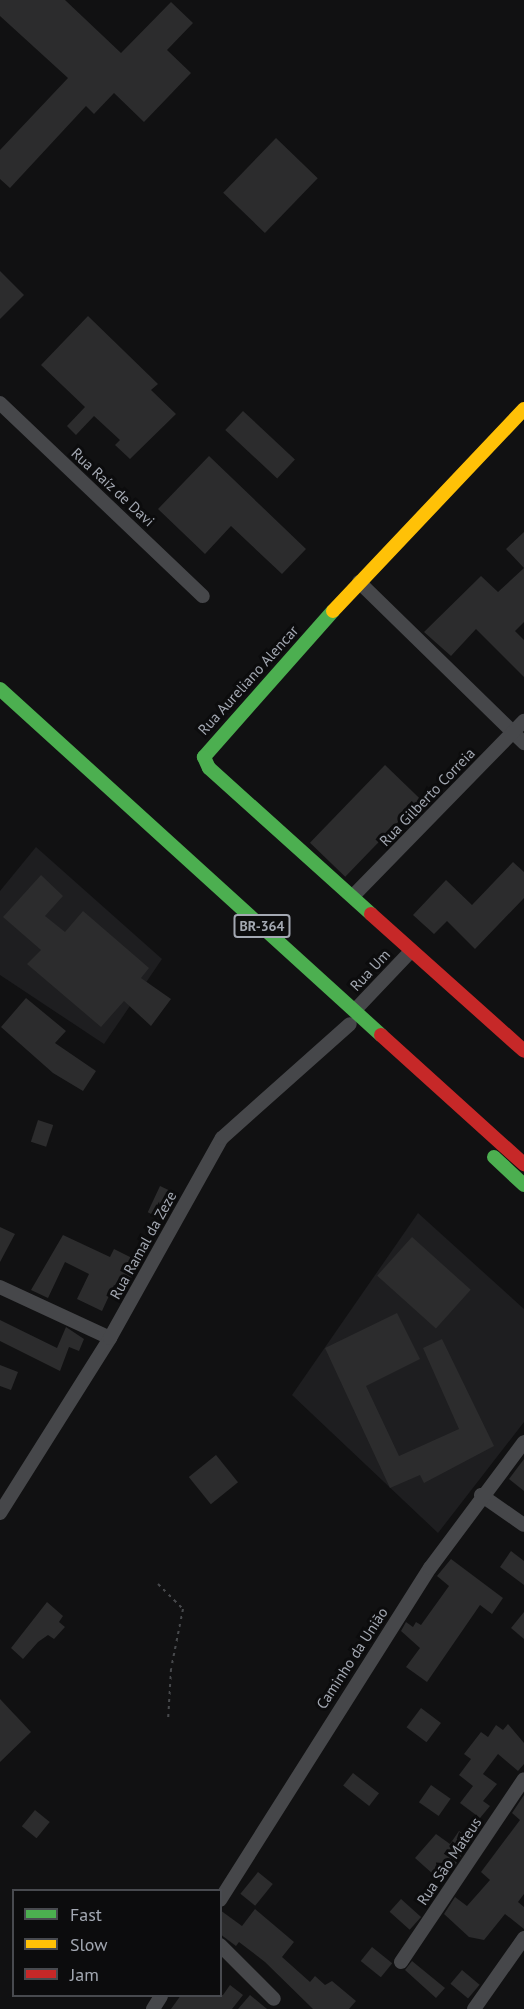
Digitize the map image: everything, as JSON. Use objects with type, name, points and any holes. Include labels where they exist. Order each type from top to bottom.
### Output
[{"type":"main road","name":"Rua Aureliano Alencar","points":[[353,896],[209,768],[204,757],[359,582],[523,413]]},
{"type":"main road","name":"BR-364","points":[[0,689],[524,1164]]},
{"type":"main road","name":"BR-364","points":[[61,766],[350,1024],[524,1185]]},
{"type":"main road","points":[[353,896],[410,952],[524,1051]]},
{"type":"street","name":"Rua Raíz de Davi","points":[[0,403],[203,596]]},
{"type":"street","points":[[359,582],[524,743]]},
{"type":"street","name":"Rua Gilberto Correia","points":[[353,896],[524,721]]},
{"type":"street","name":"Rua Um","points":[[355,1010],[410,952]]},
{"type":"street","name":"Rua Ramal da Zeze","points":[[0,1513],[110,1338],[222,1138],[350,1024]]},
{"type":"street","points":[[0,1287],[110,1338]]},
{"type":"street","name":"Caminho da União","points":[[222,1897],[377,1648],[482,1495],[524,1442]]},
{"type":"street","points":[[482,1495],[524,1525]]},
{"type":"street","name":"Rua São Mateus","points":[[401,1962],[524,1779]]},
{"type":"street","points":[[474,2009],[524,1938]]},
{"type":"street","points":[[222,1947],[274,1999]]},
{"type":"path","points":[[158,1584],[183,1609],[171,1670],[168,1721]]},
{"type":"shaded area","points":[[36,847],[162,959],[104,1044],[0,975],[0,891]]},
{"type":"shaded area","points":[[418,1213],[524,1309],[524,1422],[438,1533],[292,1395]]},
{"type":"building","points":[[0,0],[65,0],[121,53],[171,2],[193,23],[167,50],[191,73],[144,122],[114,93],[94,114],[86,106],[10,188],[0,179],[0,150],[68,78],[0,16]]},
{"type":"building","points":[[276,138],[318,178],[265,233],[223,193]]},
{"type":"building","points":[[0,271],[24,295],[0,319]]},
{"type":"building","points":[[88,316],[158,384],[151,390],[176,414],[130,459],[115,445],[120,440],[94,416],[76,435],[67,426],[85,407],[41,365]]},
{"type":"building","points":[[243,411],[295,459],[277,478],[225,430]]},
{"type":"building","points":[[209,456],[306,549],[282,574],[231,526],[205,554],[158,509]]},
{"type":"building","points":[[524,532],[524,568],[506,549]]},
{"type":"building","points":[[524,568],[524,622],[515,631],[524,640],[524,677],[476,629],[451,656],[424,632],[481,576],[498,592]]},
{"type":"building","points":[[385,765],[420,799],[345,877],[310,843]]},
{"type":"building","points":[[513,862],[524,872],[524,898],[475,949],[447,921],[434,934],[413,915],[446,880],[472,905]]},
{"type":"building","points":[[41,875],[63,896],[45,916],[65,932],[83,911],[149,968],[141,978],[171,999],[151,1026],[124,1001],[101,1027],[27,964],[41,950],[3,917]]},
{"type":"building","points":[[26,998],[66,1031],[55,1043],[96,1071],[83,1091],[53,1073],[1,1027]]},
{"type":"building","points":[[38,1120],[53,1125],[46,1147],[31,1142]]},
{"type":"building","points":[[160,1186],[175,1193],[163,1219],[148,1212]]},
{"type":"building","points":[[0,1227],[15,1234],[0,1262]]},
{"type":"building","points":[[63,1235],[110,1257],[114,1249],[140,1262],[125,1290],[114,1285],[102,1311],[77,1299],[89,1274],[65,1262],[48,1298],[31,1290]]},
{"type":"building","points":[[412,1237],[471,1290],[436,1329],[377,1276]]},
{"type":"building","points":[[397,1313],[420,1359],[366,1386],[399,1456],[459,1429],[423,1348],[442,1339],[494,1446],[424,1483],[420,1475],[390,1488],[325,1348]]},
{"type":"building","points":[[0,1320],[57,1348],[66,1327],[84,1339],[79,1351],[69,1347],[60,1371],[0,1341]]},
{"type":"building","points":[[0,1365],[18,1372],[11,1390],[0,1386]]},
{"type":"building","points":[[216,1455],[238,1482],[211,1504],[189,1477]]},
{"type":"building","points":[[524,1459],[524,1491],[509,1479]]},
{"type":"building","points":[[511,1551],[524,1561],[524,1585],[500,1567]]},
{"type":"building","points":[[451,1559],[503,1598],[492,1614],[480,1605],[427,1682],[406,1667],[420,1648],[401,1631],[406,1622],[413,1627],[416,1622],[421,1625],[449,1586],[437,1576]]},
{"type":"building","points":[[47,1602],[63,1616],[59,1622],[65,1627],[54,1639],[48,1635],[38,1642],[23,1659],[11,1648]]},
{"type":"building","points":[[524,1612],[524,1639],[511,1628]]},
{"type":"building","points":[[0,1699],[31,1732],[0,1762]]},
{"type":"building","points":[[421,1708],[441,1723],[427,1742],[407,1727]]},
{"type":"building","points":[[508,1724],[524,1743],[524,1764],[518,1771],[498,1754],[483,1774],[497,1784],[483,1801],[490,1806],[480,1818],[460,1803],[473,1786],[459,1775],[471,1759],[464,1754],[481,1732],[488,1737],[496,1725],[503,1730]]},
{"type":"building","points":[[353,1773],[379,1793],[369,1806],[343,1786]]},
{"type":"building","points":[[431,1785],[451,1799],[439,1816],[419,1802]]},
{"type":"building","points":[[524,1795],[524,1894],[518,1902],[524,1907],[524,1929],[505,1914],[484,1940],[469,1937],[444,1914],[455,1897],[467,1906],[490,1880],[481,1872],[520,1820],[512,1813]]},
{"type":"building","points":[[35,1810],[50,1822],[37,1838],[22,1826]]},
{"type":"building","points":[[459,1831],[472,1840],[443,1883],[415,1858],[436,1834],[450,1844]]},
{"type":"building","points":[[258,1872],[273,1884],[255,1906],[240,1894]]},
{"type":"building","points":[[401,1899],[421,1917],[410,1930],[390,1912]]},
{"type":"building","points":[[255,1909],[294,1942],[282,1957],[310,1982],[315,1976],[325,1985],[332,1981],[356,2001],[349,2009],[313,2009],[265,1962],[239,1942],[236,1946],[222,1936],[222,1911],[242,1926]]},
{"type":"building","points":[[372,1947],[392,1963],[381,1977],[361,1961]]},
{"type":"building","points":[[412,1961],[445,1988],[436,1998],[405,1970]]},
{"type":"building","points":[[462,1970],[480,1985],[468,1999],[450,1984]]},
{"type":"building","points":[[230,1985],[243,1995],[232,2009],[171,2009],[180,1997],[222,1997]]},
{"type":"building","points":[[250,1995],[267,2009],[238,2009]]},
{"type":"traffic: fast","points":[[333,611],[204,757],[209,768],[371,914]]},
{"type":"traffic: fast","points":[[0,689],[381,1035]]},
{"type":"traffic: fast","points":[[494,1157],[524,1185]]},
{"type":"traffic: slow","points":[[333,611],[524,409]]},
{"type":"traffic: jam","points":[[371,914],[524,1051]]},
{"type":"traffic: jam","points":[[381,1035],[524,1164]]}]
